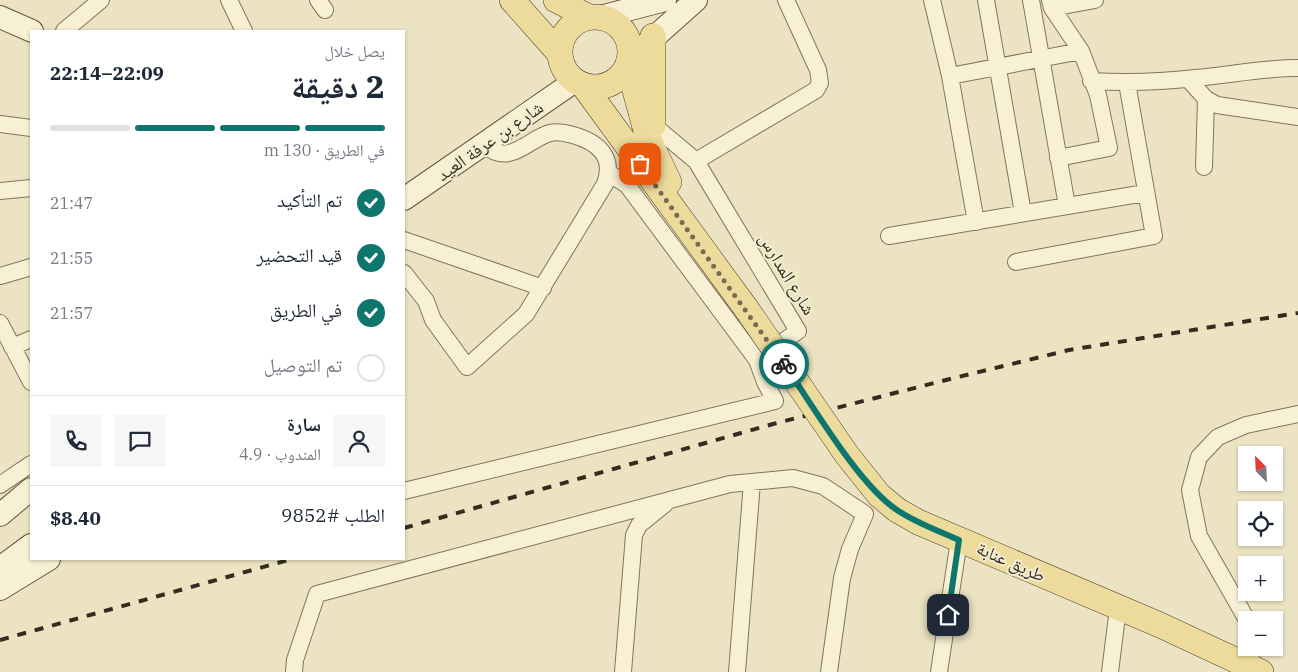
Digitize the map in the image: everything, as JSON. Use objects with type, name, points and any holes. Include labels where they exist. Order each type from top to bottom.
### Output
[{"type":"main road","points":[[512,0],[560,54]]},
{"type":"main road","points":[[556,0],[597,16],[622,29],[628,38],[629,62]]},
{"type":"main road","points":[[666,0],[576,22],[565,33],[560,54],[564,70],[579,83],[601,86],[609,84],[617,79],[629,62],[653,36],[696,0]]},
{"type":"main road","points":[[0,17],[30,30]]},
{"type":"main road","points":[[653,36],[655,155]]},
{"type":"main road","name":"طريق عنابة","points":[[629,62],[639,109],[655,155],[708,258]]},
{"type":"main road","name":"طريق عنابة","points":[[579,83],[748,311],[847,456],[879,495],[897,510],[959,540],[1254,664]]},
{"type":"main road","name":"شارع بن عرفة العيد","points":[[405,198],[579,83]]},
{"type":"main road","points":[[0,515],[30,490]]},
{"type":"main road","points":[[0,568],[30,546]]},
{"type":"main road","points":[[0,589],[47,560]]},
{"type":"street","points":[[65,30],[101,0]]},
{"type":"street","points":[[228,0],[243,30]]},
{"type":"street","points":[[653,124],[696,160],[816,90],[820,83],[818,70],[786,0]]},
{"type":"street","points":[[932,0],[950,76],[976,222]]},
{"type":"street","points":[[986,0],[1024,213]]},
{"type":"street","points":[[1031,0],[1067,206]]},
{"type":"street","points":[[1058,158],[1109,148],[1098,95],[1081,51],[1051,4],[1095,0]]},
{"type":"street","points":[[950,76],[1081,51]]},
{"type":"street","points":[[1092,81],[1127,83],[1188,79],[1253,70],[1298,68]]},
{"type":"street","points":[[1188,79],[1206,99],[1218,105],[1298,117]]},
{"type":"street","points":[[1016,262],[1154,236],[1127,83]]},
{"type":"street","points":[[1204,167],[1206,99]]},
{"type":"street","points":[[0,124],[30,128]]},
{"type":"street","points":[[405,274],[426,301],[433,320],[467,367],[526,314],[605,184],[609,172],[607,161],[602,151],[581,138],[564,133],[551,133],[509,153],[493,152],[484,145]]},
{"type":"street","name":"شارع المدارس","points":[[696,160],[798,331],[757,360]]},
{"type":"street","points":[[405,491],[775,400],[765,382],[757,360],[627,185],[609,172]]},
{"type":"street","points":[[0,191],[30,190]]},
{"type":"street","points":[[889,236],[1145,193]]},
{"type":"street","points":[[405,240],[543,288]]},
{"type":"street","points":[[0,276],[30,267]]},
{"type":"street","points":[[0,323],[30,380]]},
{"type":"street","points":[[12,347],[30,339]]},
{"type":"street","points":[[1242,611],[1199,536],[1190,490],[1199,457],[1218,437],[1246,426],[1298,414]]},
{"type":"street","points":[[0,486],[30,465]]},
{"type":"street","points":[[294,672],[295,660],[317,594],[730,484],[793,478],[823,486],[865,514],[850,549],[842,578],[829,672]]},
{"type":"street","points":[[737,672],[752,482]]},
{"type":"street","points":[[623,672],[634,535],[639,525],[671,499]]},
{"type":"street","points":[[939,672],[959,540]]},
{"type":"street","points":[[1110,672],[1118,608]]},
{"type":"railway","points":[[405,528],[773,424],[1069,350],[1298,313]]},
{"type":"railway","points":[[0,640],[288,560]]},
{"type":"way so far","points":[[640,164],[748,311],[784,364]]},
{"type":"route","points":[[784,364],[847,456],[879,495],[897,510],[918,522],[959,540],[948,615]]}]
